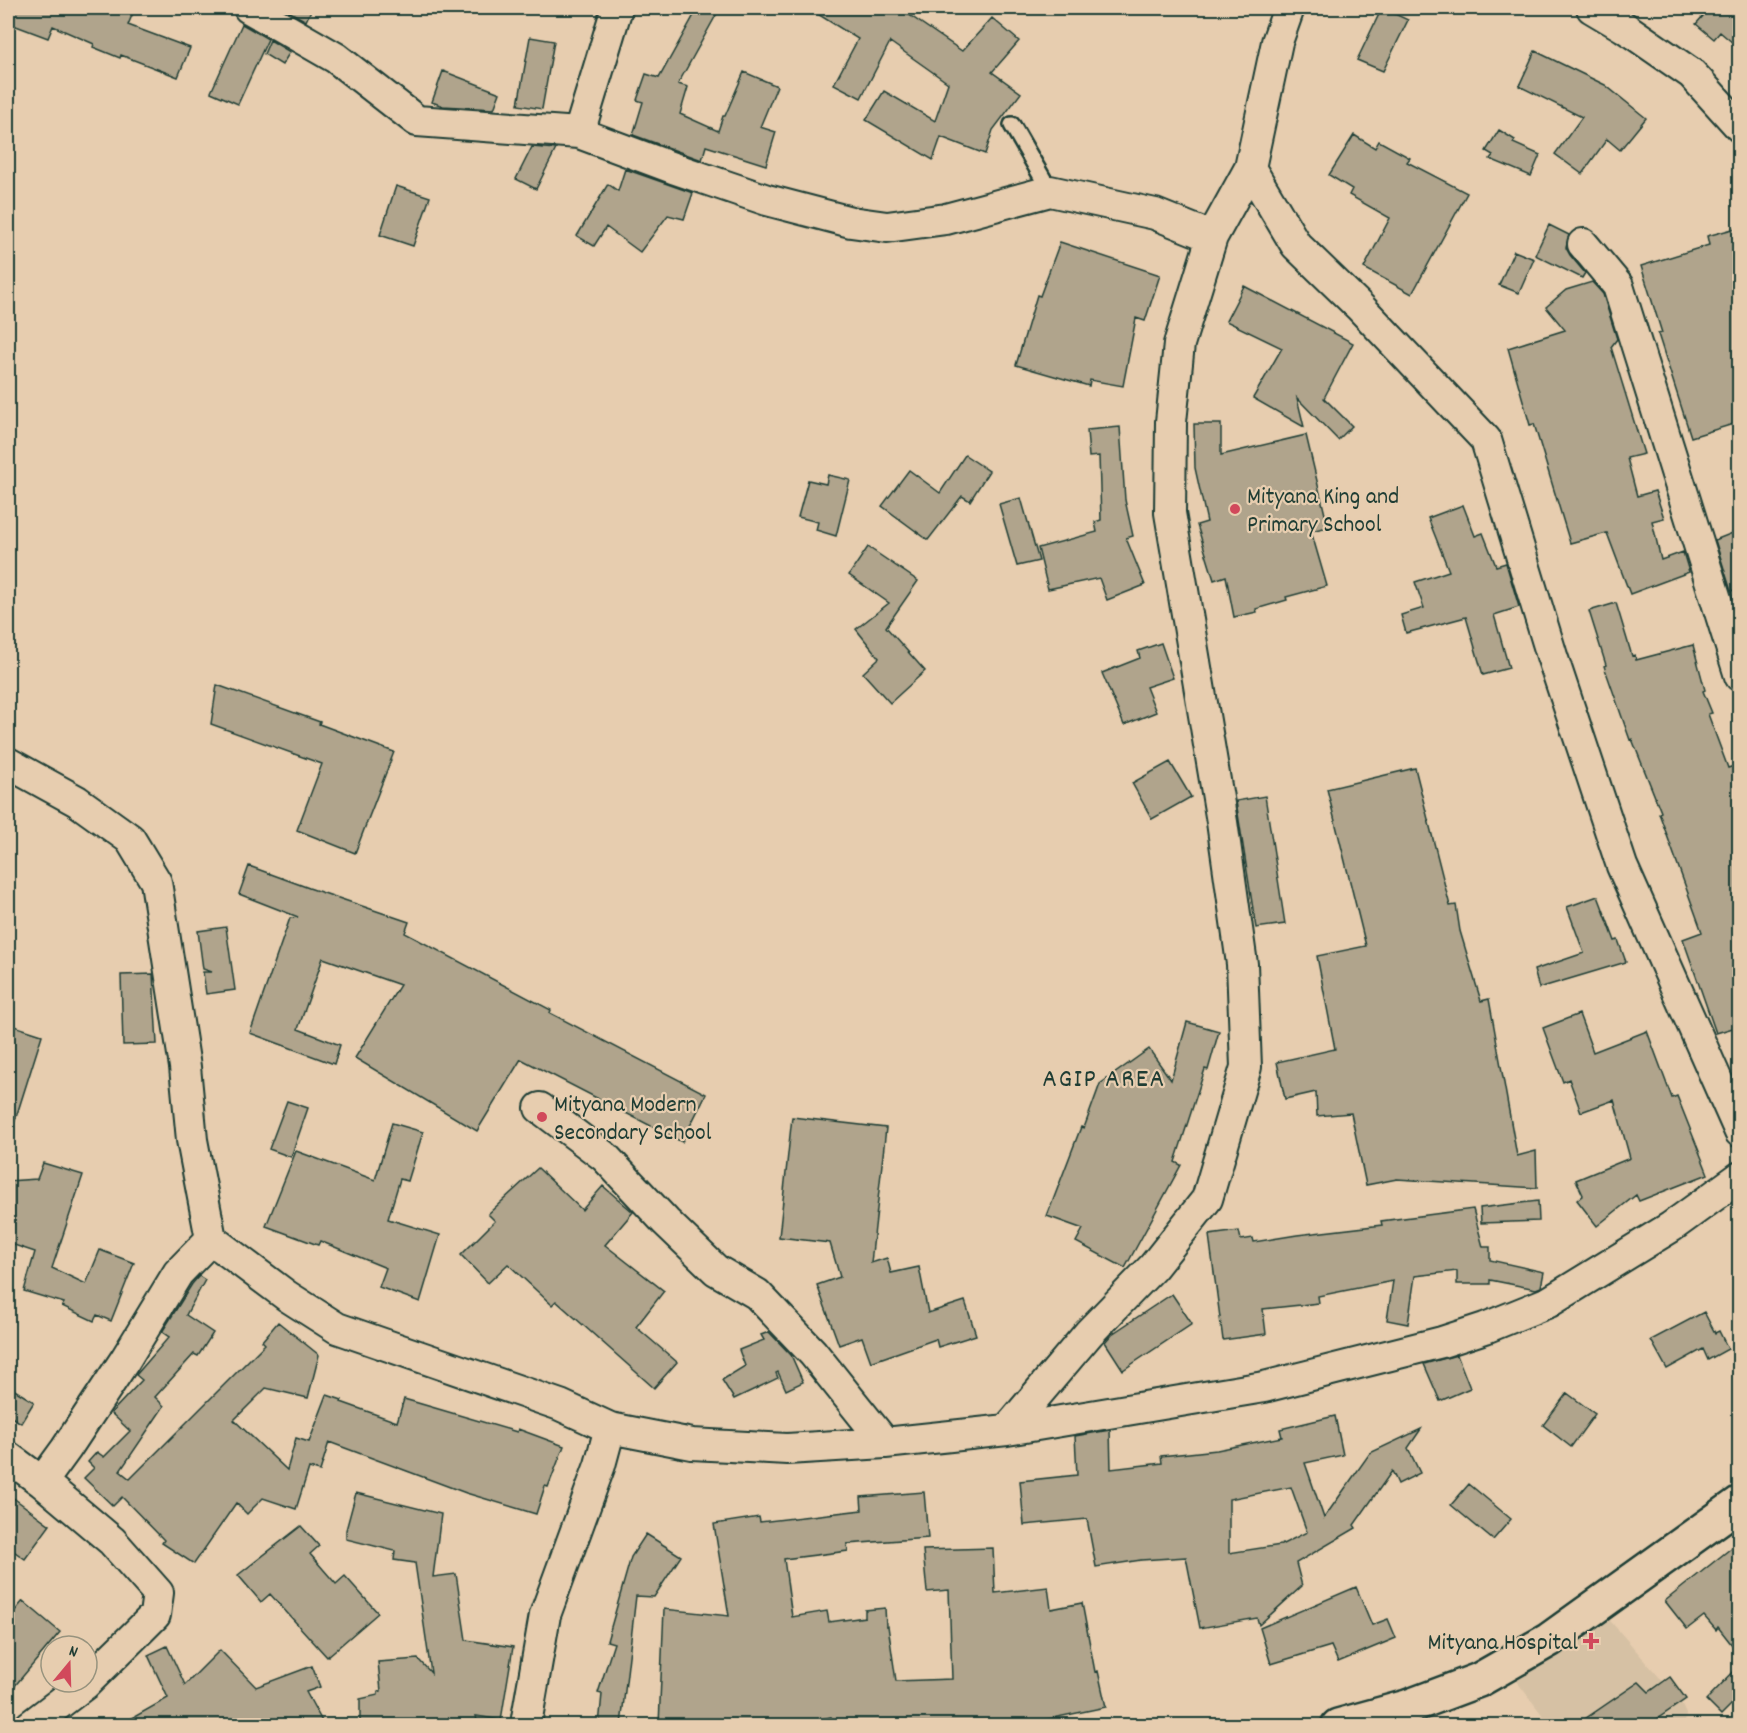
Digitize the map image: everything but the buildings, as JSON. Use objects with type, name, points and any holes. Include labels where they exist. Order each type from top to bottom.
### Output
[{"type":"main road","points":[[1338,1725],[1407,1707],[1479,1680],[1549,1640],[1740,1503]]},
{"type":"street","points":[[249,8],[336,58],[417,121],[579,133],[767,200],[851,222],[887,226],[946,219],[1050,191],[1155,214],[1212,237]]},
{"type":"street","points":[[579,133],[617,8]]},
{"type":"street","points":[[1007,1430],[1089,1334],[1153,1267],[1207,1199],[1246,1067],[1242,964],[1218,799],[1170,513],[1172,422],[1179,344],[1212,237],[1250,168],[1277,42],[1289,8]]},
{"type":"street","points":[[1592,8],[1628,17],[1692,74],[1740,127]]},
{"type":"street","points":[[1250,168],[1296,244],[1360,307],[1486,440],[1552,656],[1622,866],[1740,1132]]},
{"type":"street","points":[[1583,244],[1618,286],[1740,676]]},
{"type":"street","points":[[8,763],[77,801],[130,839],[156,882],[185,1067],[192,1140],[211,1239],[288,1296],[337,1328],[560,1405],[610,1428],[692,1444],[787,1449],[885,1443],[1007,1430],[1264,1387],[1442,1342],[1485,1328],[1549,1302],[1671,1227],[1740,1177]]},
{"type":"street","points":[[540,1108],[605,1157],[666,1222],[716,1270],[758,1294],[813,1353],[885,1443]]},
{"type":"street","points":[[42,1482],[125,1360],[178,1273],[211,1239]]},
{"type":"street","points":[[528,1725],[527,1718],[545,1615],[600,1465],[610,1428]]},
{"type":"street","points":[[8,1457],[42,1482],[112,1541],[158,1593],[155,1615],[85,1684],[30,1725]]},
{"type":"lane","points":[[1012,125],[1050,191]]},
{"type":"shaded area","name":"Mityana Hospital","points":[[1599,1608],[1680,1701],[1686,1714],[1685,1725],[1550,1725],[1511,1674]]},
{"type":"place","name":"Mityana King and Primary School","points":[[1235,509]]},
{"type":"place","name":"Mityana Modern Secondary School","points":[[542,1117]]},
{"type":"place","name":"Mityana Hospital","points":[[1591,1641]]},
{"type":"district","name":"AGIP AREA","points":[[1104,1077]]}]
